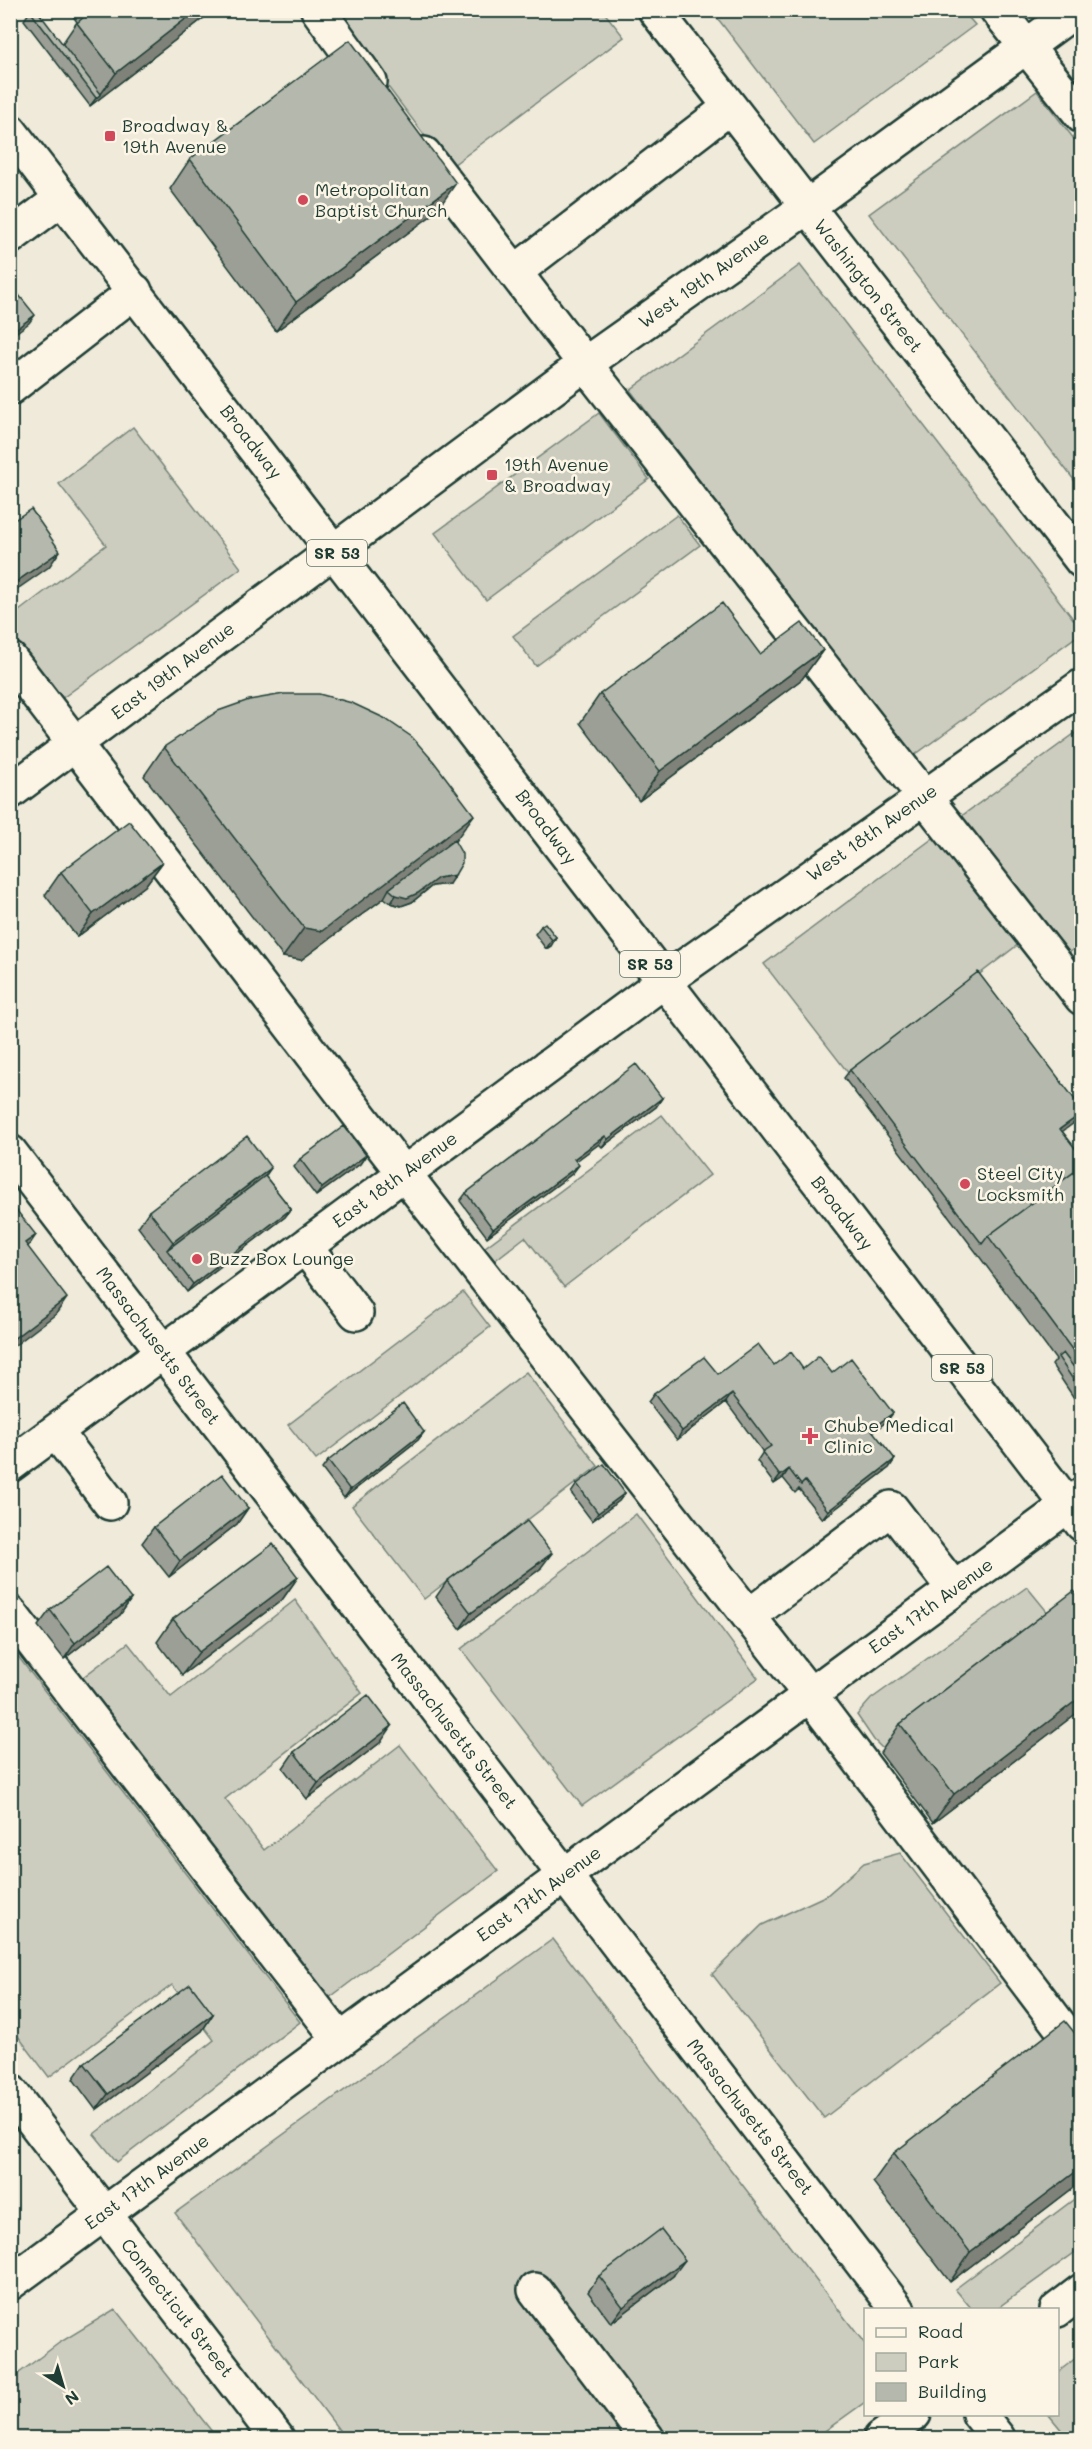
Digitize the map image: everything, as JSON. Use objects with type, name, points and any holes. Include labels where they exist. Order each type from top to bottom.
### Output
[{"type":"street","points":[[318,10],[388,107]]},
{"type":"street","name":"Washington Street","points":[[655,10],[1082,561]]},
{"type":"street","points":[[997,10],[1082,116]]},
{"type":"street","name":"West 19th Avenue","points":[[335,551],[585,364],[807,207],[1076,10]]},
{"type":"street","points":[[514,272],[730,107]]},
{"type":"street","name":"Broadway","points":[[10,131],[664,981],[1077,1508]]},
{"type":"street","points":[[409,135],[585,364],[1082,998]]},
{"type":"street","points":[[10,237],[62,198]]},
{"type":"street","points":[[10,388],[135,291]]},
{"type":"street","name":"East 19th Avenue","points":[[10,792],[335,551]]},
{"type":"street","points":[[10,660],[76,743],[404,1174],[810,1695],[1082,2055]]},
{"type":"street","name":"West 18th Avenue","points":[[664,981],[1082,686]]},
{"type":"street","name":"East 18th Avenue","points":[[10,1465],[664,981]]},
{"type":"street","name":"Massachusetts Street","points":[[10,1152],[896,2308]]},
{"type":"street","points":[[305,1247],[356,1313]]},
{"type":"street","points":[[56,1431],[110,1503]]},
{"type":"street","points":[[748,1616],[891,1508],[954,1589]]},
{"type":"street","name":"East 17th Avenue","points":[[10,2283],[954,1589],[1077,1508]]},
{"type":"street","points":[[10,1613],[340,2040]]},
{"type":"street","name":"Connecticut Street","points":[[10,2091],[277,2439]]},
{"type":"street","points":[[535,2290],[647,2439]]},
{"type":"street","points":[[1059,2308],[1082,2291]]},
{"type":"street","points":[[881,2439],[913,2416]]},
{"type":"street","points":[[980,2416],[998,2439]]},
{"type":"green space","points":[[331,11],[603,11],[624,37],[449,168]]},
{"type":"green space","points":[[712,11],[963,11],[975,25],[814,144]]},
{"type":"green space","points":[[1037,91],[1081,148],[1081,489],[869,214]]},
{"type":"green space","points":[[800,265],[1081,629],[1081,633],[912,757],[630,390]]},
{"type":"green space","points":[[599,413],[649,479],[486,600],[435,533]]},
{"type":"green space","points":[[133,427],[241,568],[61,699],[11,636],[11,617],[106,545],[59,484]]},
{"type":"green space","points":[[677,515],[700,545],[536,666],[513,636]]},
{"type":"green space","points":[[1081,729],[1081,942],[1065,957],[963,827],[963,815]]},
{"type":"green space","points":[[936,836],[1024,940],[849,1074],[764,964]]},
{"type":"green space","points":[[662,1115],[710,1175],[564,1287],[525,1237],[494,1261],[484,1248]]},
{"type":"green space","points":[[463,1292],[490,1327],[316,1460],[288,1425]]},
{"type":"green space","points":[[526,1372],[598,1466],[424,1599],[352,1506]]},
{"type":"green space","points":[[636,1514],[758,1678],[582,1806],[461,1649]]},
{"type":"green space","points":[[1027,1587],[1054,1620],[884,1750],[874,1740],[857,1715],[871,1699]]},
{"type":"green space","points":[[295,1600],[362,1693],[225,1799],[264,1850],[400,1745],[498,1871],[325,2001],[74,1684],[128,1643],[171,1697]]},
{"type":"green space","points":[[10,1646],[300,2022],[117,2162],[94,2134],[214,2040],[172,1985],[49,2077],[11,2027]]},
{"type":"green space","points":[[900,1853],[1000,1983],[824,2118],[712,1974],[762,1925],[827,1895],[864,1863]]},
{"type":"green space","points":[[553,1939],[864,2343],[864,2403],[815,2438],[345,2438],[175,2213]]},
{"type":"green space","points":[[1081,2194],[1081,2248],[997,2308],[971,2308],[955,2289]]},
{"type":"green space","points":[[115,2309],[217,2438],[11,2438],[11,2379],[59,2343]]},
{"type":"green space","points":[[1081,2354],[1081,2438],[1068,2438],[1050,2416],[1059,2416],[1059,2371]]},
{"type":"building","points":[[42,10],[39,13],[101,94],[96,98],[30,11]]},
{"type":"building","points":[[92,10],[197,10],[116,73],[77,23]]},
{"type":"building","name":"Metropolitan Baptist Church","points":[[350,40],[456,183],[296,302],[190,159]]},
{"type":"building","points":[[10,284],[35,315],[10,333]]},
{"type":"building","points":[[31,509],[60,551],[10,586],[10,523]]},
{"type":"building","points":[[722,603],[760,654],[802,623],[823,650],[660,771],[600,694]]},
{"type":"building","points":[[284,694],[319,694],[352,703],[384,718],[412,737],[474,815],[322,931],[304,928],[164,747],[218,711],[249,700]]},
{"type":"building","points":[[129,821],[162,863],[93,914],[61,872]]},
{"type":"building","points":[[454,840],[462,854],[462,863],[455,875],[438,878],[407,898],[396,895],[389,889]]},
{"type":"building","points":[[545,923],[556,937],[552,940],[541,926]]},
{"type":"building","points":[[978,972],[1082,1109],[1082,1113],[1060,1129],[1082,1157],[1082,1166],[988,1236],[982,1244],[850,1070]]},
{"type":"building","points":[[636,1064],[662,1098],[608,1139],[605,1136],[574,1159],[579,1165],[493,1229],[466,1193]]},
{"type":"building","points":[[344,1126],[366,1155],[322,1188],[300,1159]]},
{"type":"building","points":[[247,1136],[271,1168],[173,1242],[149,1211]]},
{"type":"building","points":[[1082,1166],[1082,1363],[988,1236]]},
{"type":"building","points":[[265,1176],[291,1209],[193,1284],[167,1250]]},
{"type":"building","points":[[10,1202],[36,1235],[25,1243],[67,1298],[13,1339],[10,1335]]},
{"type":"building","name":"Chube Medical Clinic","points":[[758,1344],[774,1365],[791,1352],[803,1369],[819,1356],[832,1373],[851,1358],[893,1413],[871,1429],[895,1459],[828,1511],[805,1481],[801,1485],[789,1469],[780,1476],[762,1452],[771,1446],[732,1394],[682,1431],[654,1394],[704,1357],[718,1374]]},
{"type":"building","points":[[1063,1353],[1082,1378],[1082,1393],[1058,1357]]},
{"type":"building","points":[[403,1403],[424,1432],[350,1490],[328,1461]]},
{"type":"building","points":[[604,1464],[625,1493],[598,1513],[577,1484]]},
{"type":"building","points":[[222,1474],[248,1508],[180,1561],[154,1527]]},
{"type":"building","points":[[527,1521],[552,1553],[471,1613],[447,1581]]},
{"type":"building","points":[[273,1544],[298,1577],[199,1652],[173,1619]]},
{"type":"building","points":[[106,1567],[131,1599],[75,1643],[50,1610]]},
{"type":"building","points":[[1074,1591],[1082,1600],[1082,1696],[954,1794],[900,1724]]},
{"type":"building","points":[[368,1695],[392,1726],[318,1783],[294,1752]]},
{"type":"building","points":[[190,1984],[213,2014],[108,2094],[84,2063]]},
{"type":"building","points":[[1065,2021],[1082,2042],[1082,2167],[970,2252],[894,2153]]},
{"type":"building","points":[[661,2229],[685,2260],[623,2307],[599,2276]]},
{"type":"place","name":"Broadway & 19th Avenue","points":[[110,136]]},
{"type":"place","name":"Metropolitan Baptist Church","points":[[303,200]]},
{"type":"place","name":"19th Avenue & Broadway","points":[[492,475]]},
{"type":"place","name":"Steel City Locksmith","points":[[965,1184]]},
{"type":"place","name":"Buzz Box Lounge","points":[[197,1259]]},
{"type":"place","name":"Chube Medical Clinic","points":[[810,1436]]}]
